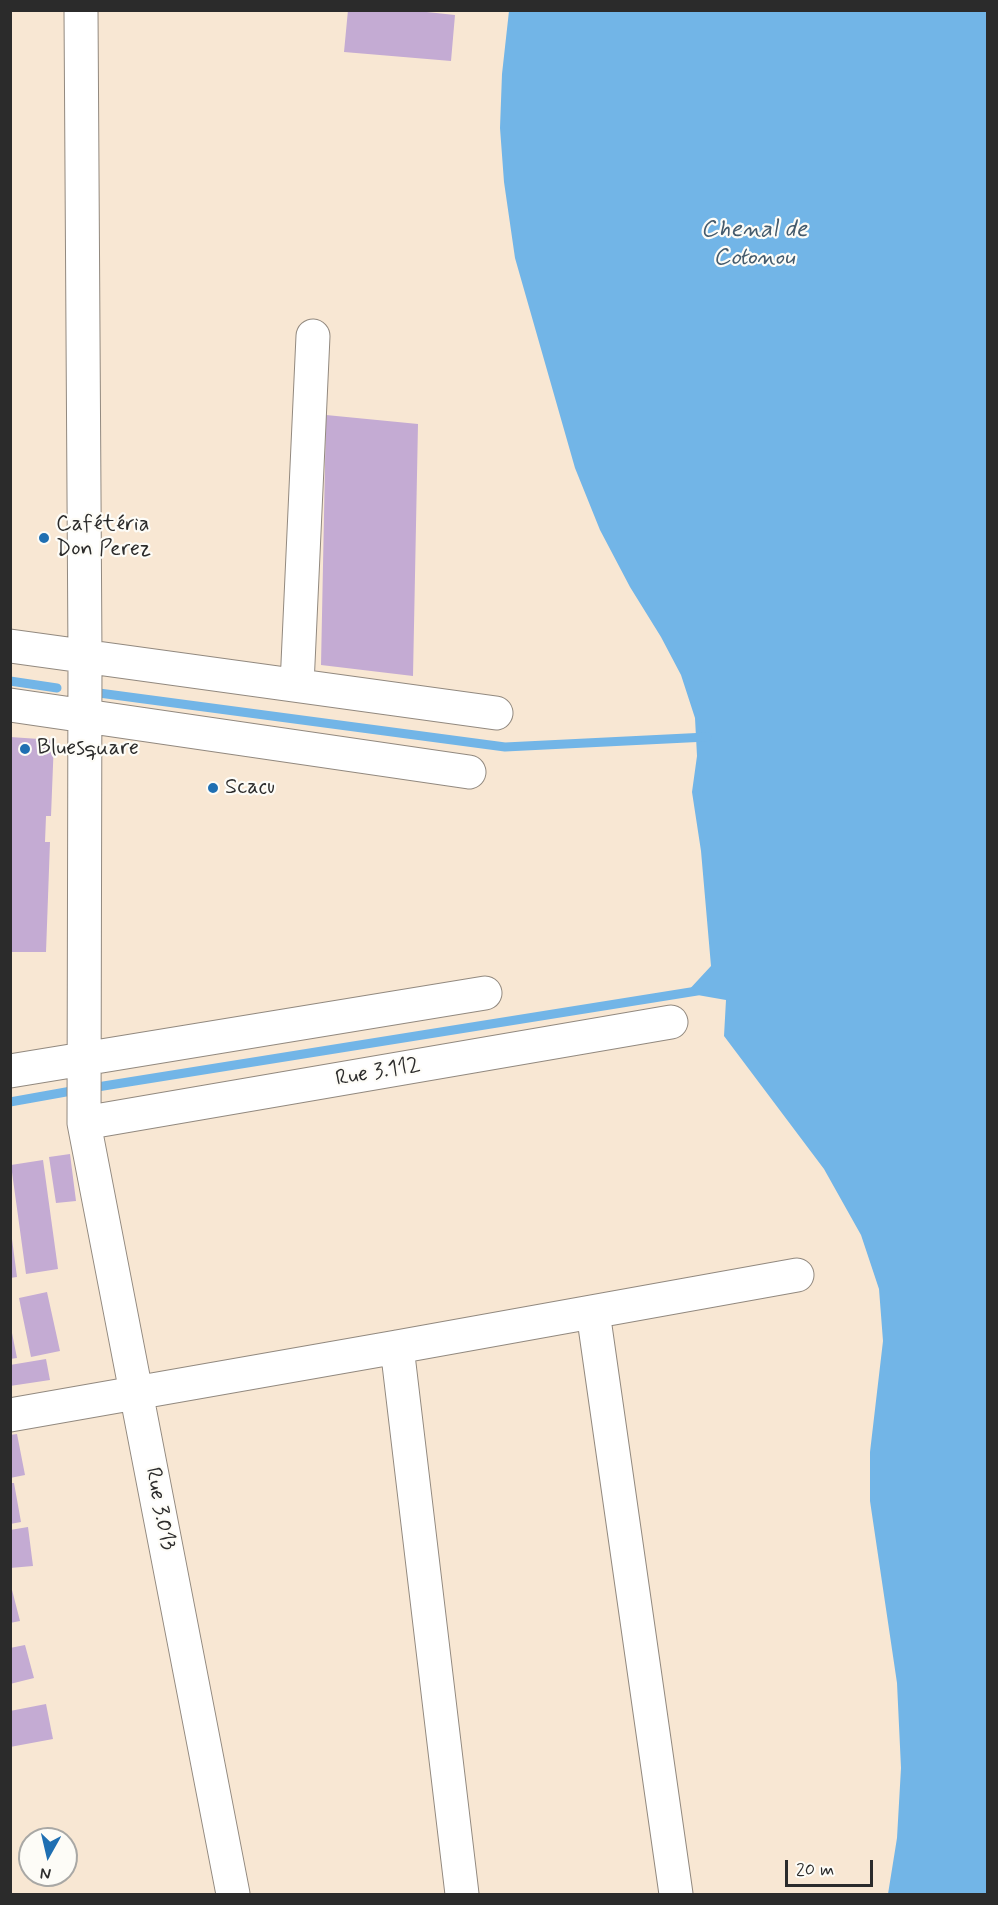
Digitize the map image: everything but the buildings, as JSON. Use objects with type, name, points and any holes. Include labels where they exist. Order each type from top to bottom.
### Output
[{"type":"street","name":"Rue 3.013","points":[[81,10],[85,657],[84,1123],[233,1894]]},
{"type":"street","points":[[297,686],[313,336]]},
{"type":"street","points":[[10,646],[496,713]]},
{"type":"street","points":[[10,705],[469,772]]},
{"type":"street","points":[[10,1071],[485,993]]},
{"type":"street","name":"Rue 3.112","points":[[84,1123],[671,1022]]},
{"type":"street","points":[[10,1415],[797,1275]]},
{"type":"street","points":[[593,1312],[676,1894]]},
{"type":"street","points":[[397,1347],[462,1894]]},
{"type":"water","name":"Chenal de Cotonou","points":[[509,11],[987,11],[987,1894],[888,1894],[897,1838],[901,1768],[897,1683],[870,1501],[870,1452],[883,1341],[879,1289],[861,1235],[824,1169],[724,1036],[726,1000],[686,993],[711,966],[701,851],[692,792],[697,756],[695,718],[681,675],[600,530],[575,468],[515,258],[504,182],[500,128],[502,74]]},
{"type":"waterway","points":[[10,681],[57,688]]},
{"type":"waterway","points":[[99,693],[505,747],[707,737]]},
{"type":"waterway","points":[[91,1088],[697,991]]},
{"type":"waterway","points":[[10,1102],[77,1090]]},
{"type":"place","name":"Cafétéria Don Perez","points":[[44,538]]},
{"type":"place","name":"Bluesquare","points":[[25,749]]},
{"type":"place","name":"Scacu","points":[[213,788]]}]
